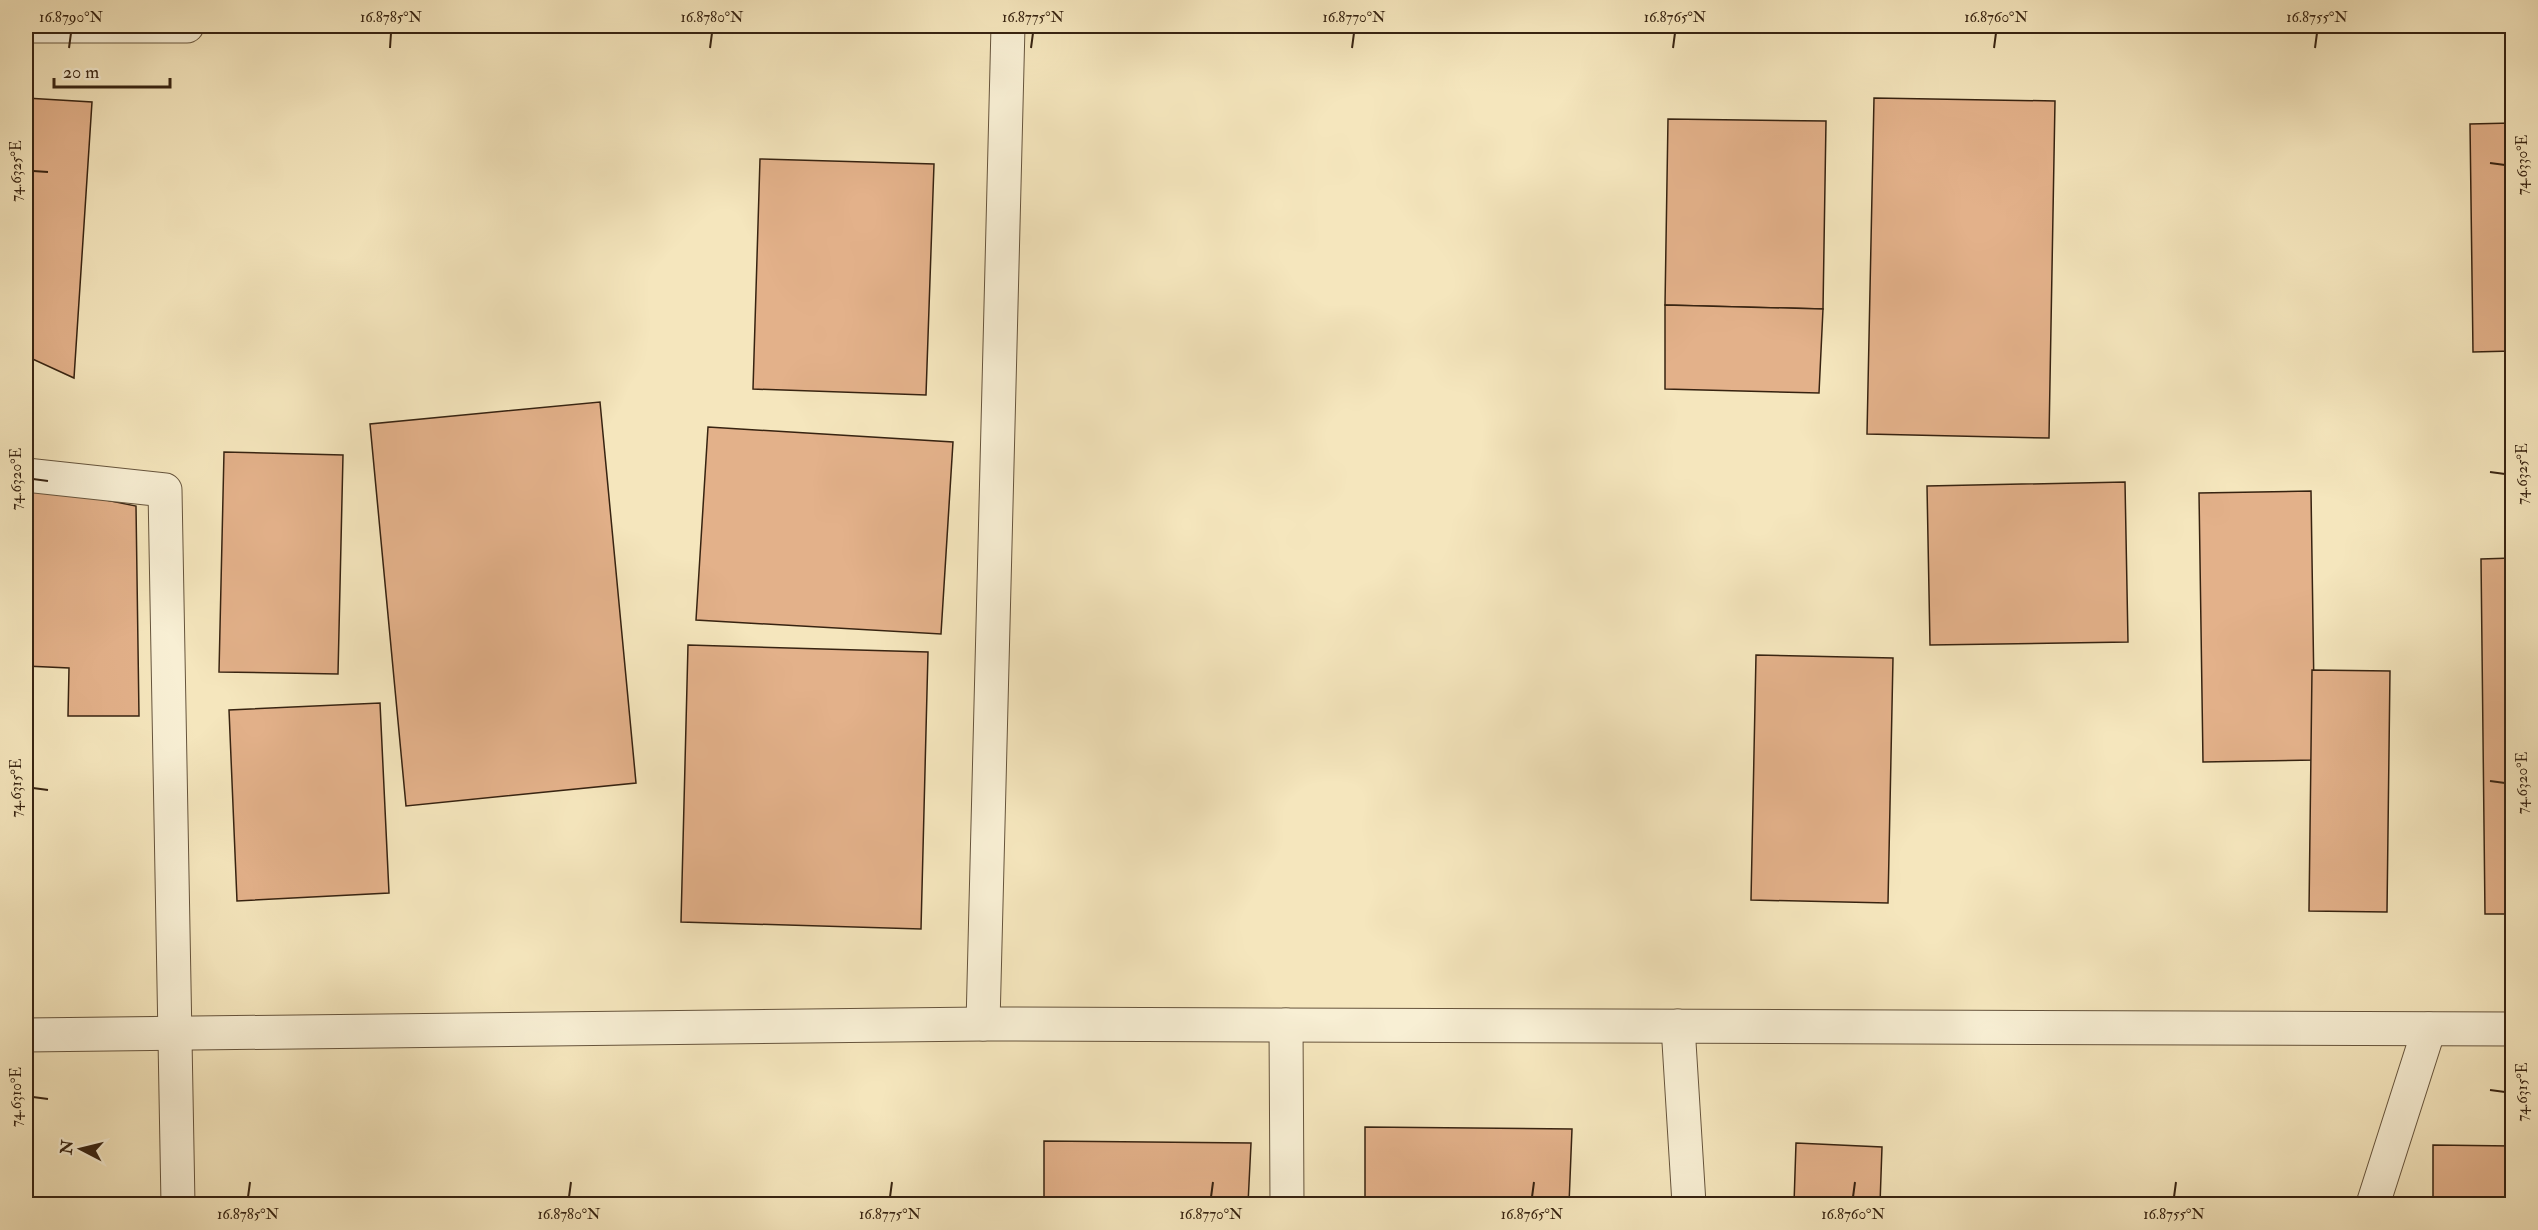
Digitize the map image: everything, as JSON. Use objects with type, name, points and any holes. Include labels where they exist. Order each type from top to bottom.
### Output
[{"type":"street","points":[[26,26],[186,26]]},
{"type":"street","points":[[983,1024],[1008,26]]},
{"type":"street","points":[[26,475],[165,490],[178,1204]]},
{"type":"street","points":[[26,1035],[983,1024],[2512,1029]]},
{"type":"street","points":[[1286,1024],[1287,1204]]},
{"type":"street","points":[[1677,1026],[1689,1204]]},
{"type":"street","points":[[2373,1204],[2429,1029]]},
{"type":"building","points":[[26,98],[92,102],[74,378],[26,356]]},
{"type":"building","points":[[1874,98],[2055,101],[2049,438],[1867,434]]},
{"type":"building","points":[[1668,119],[1826,121],[1823,309],[1665,305]]},
{"type":"building","points":[[2512,123],[2512,351],[2473,352],[2470,124]]},
{"type":"building","points":[[760,159],[934,164],[926,395],[753,389]]},
{"type":"building","points":[[1665,305],[1823,309],[1819,393],[1665,389]]},
{"type":"building","points":[[600,402],[636,783],[406,806],[370,424]]},
{"type":"building","points":[[708,427],[953,442],[941,634],[696,620]]},
{"type":"building","points":[[224,452],[343,455],[338,674],[219,672]]},
{"type":"building","points":[[2125,482],[2128,642],[1930,645],[1927,486]]},
{"type":"building","points":[[26,484],[136,506],[139,716],[68,716],[69,668],[26,666]]},
{"type":"building","points":[[2311,491],[2315,760],[2203,762],[2199,493]]},
{"type":"building","points":[[2512,558],[2512,914],[2485,914],[2481,559]]},
{"type":"building","points":[[688,645],[928,652],[921,929],[681,922]]},
{"type":"building","points":[[1756,655],[1893,658],[1888,903],[1751,900]]},
{"type":"building","points":[[2312,670],[2390,671],[2387,912],[2309,911]]},
{"type":"building","points":[[380,703],[389,893],[237,901],[229,710]]},
{"type":"building","points":[[1365,1127],[1572,1129],[1569,1204],[1365,1204]]},
{"type":"building","points":[[1044,1141],[1251,1143],[1248,1204],[1044,1204]]},
{"type":"building","points":[[1796,1143],[1882,1147],[1880,1204],[1794,1204]]},
{"type":"building","points":[[2433,1145],[2512,1146],[2512,1204],[2433,1204]]}]
